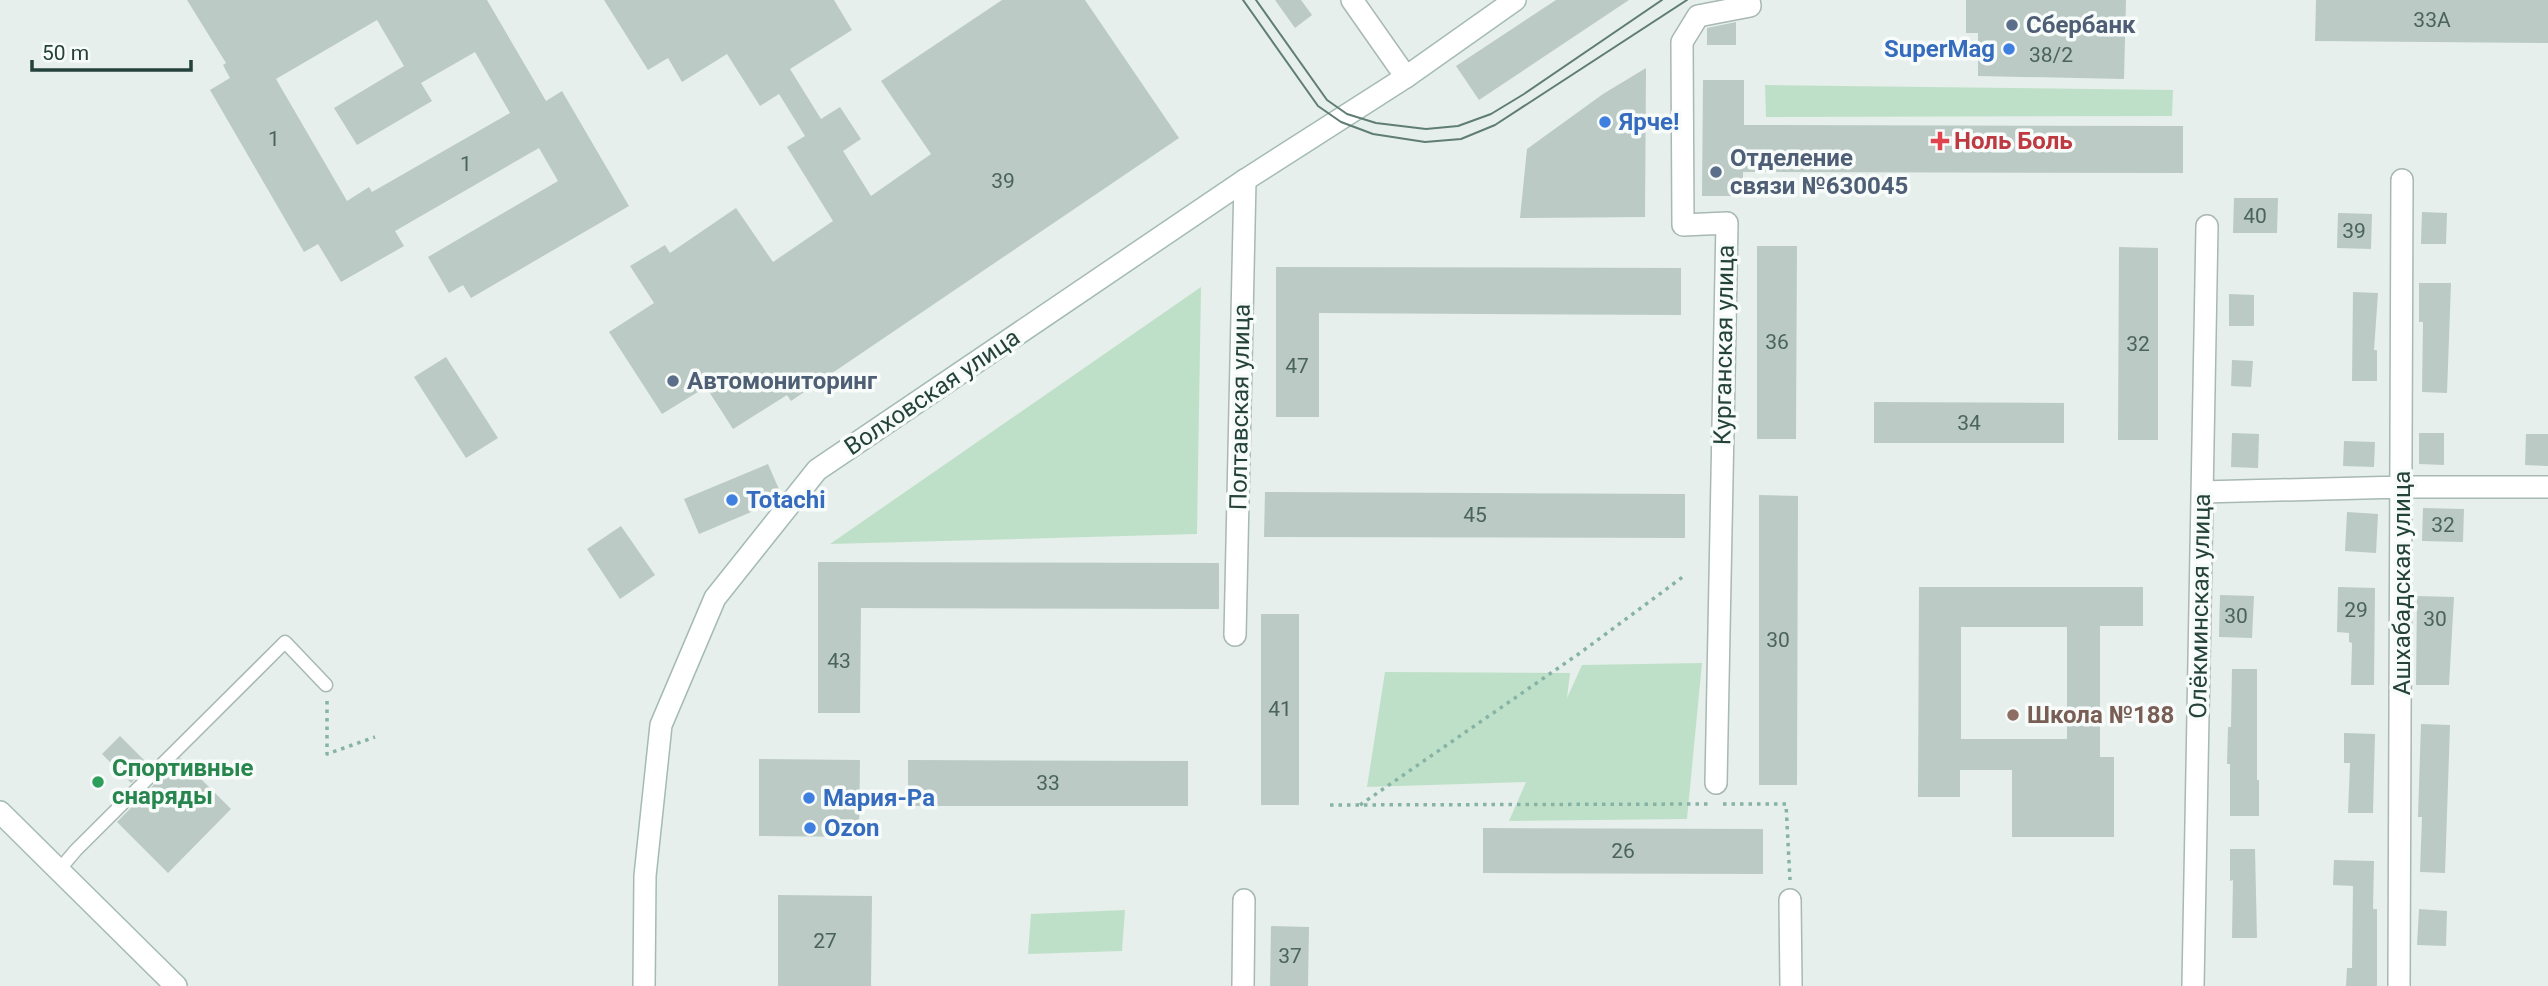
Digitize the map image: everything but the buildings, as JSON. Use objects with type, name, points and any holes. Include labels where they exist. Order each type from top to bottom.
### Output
[{"type":"street","points":[[1352,0],[1406,76]]},
{"type":"street","name":"Волховская улица","points":[[644,986],[645,876],[661,725],[715,598],[817,470],[1245,180],[1406,76],[1515,0]]},
{"type":"street","name":"Курганская улица","points":[[1716,783],[1727,223],[1683,225],[1682,42],[1698,16],[1750,6],[1749,0]]},
{"type":"street","name":"Полтавская улица","points":[[1235,635],[1245,180]]},
{"type":"street","name":"Ашхабадская улица","points":[[2399,986],[2402,180]]},
{"type":"street","name":"Олёкминская улица","points":[[2193,986],[2207,226]]},
{"type":"street","points":[[2202,492],[2402,487],[2548,487]]},
{"type":"street","points":[[0,812],[176,986]]},
{"type":"street","points":[[1243,986],[1244,900]]},
{"type":"street","points":[[1790,900],[1791,986]]},
{"type":"lane","points":[[59,870],[285,642],[327,685]]},
{"type":"path","points":[[1358,806],[1580,653],[1684,576]]},
{"type":"path","points":[[327,685],[327,754],[374,737]]},
{"type":"path","points":[[1330,805],[1786,804],[1790,900]]},
{"type":"green space","points":[[1765,85],[2173,90],[2172,116],[1766,117]]},
{"type":"green space","points":[[1201,287],[1197,534],[830,544]]},
{"type":"green space","points":[[1702,663],[1687,819],[1509,821],[1526,782],[1367,787],[1385,672],[1570,673],[1567,698],[1582,665]]},
{"type":"green space","points":[[1125,910],[1122,951],[1028,954],[1031,914]]},
{"type":"tram line","points":[[1243,0],[1318,106],[1341,122],[1373,134],[1425,142],[1461,139],[1495,125],[1687,0]]},
{"type":"tram line","points":[[1256,0],[1327,100],[1347,114],[1376,123],[1426,129],[1458,126],[1491,114],[1662,0]]},
{"type":"place","name":"Сбербанк","points":[[2012,25]]},
{"type":"place","name":"SuperMag","points":[[2009,49]]},
{"type":"place","name":"Ярче!","points":[[1605,122]]},
{"type":"place","name":"Ноль Боль","points":[[1940,141]]},
{"type":"place","name":"Отделение связи №630045","points":[[1716,172]]},
{"type":"place","name":"Автомониторинг","points":[[673,381]]},
{"type":"place","name":"Totachi","points":[[732,500]]},
{"type":"place","name":"Школа №188","points":[[2013,715]]},
{"type":"place","name":"Спортивные снаряды","points":[[98,782]]},
{"type":"place","name":"Мария-Ра","points":[[809,798]]},
{"type":"place","name":"Ozon","points":[[810,828]]}]
